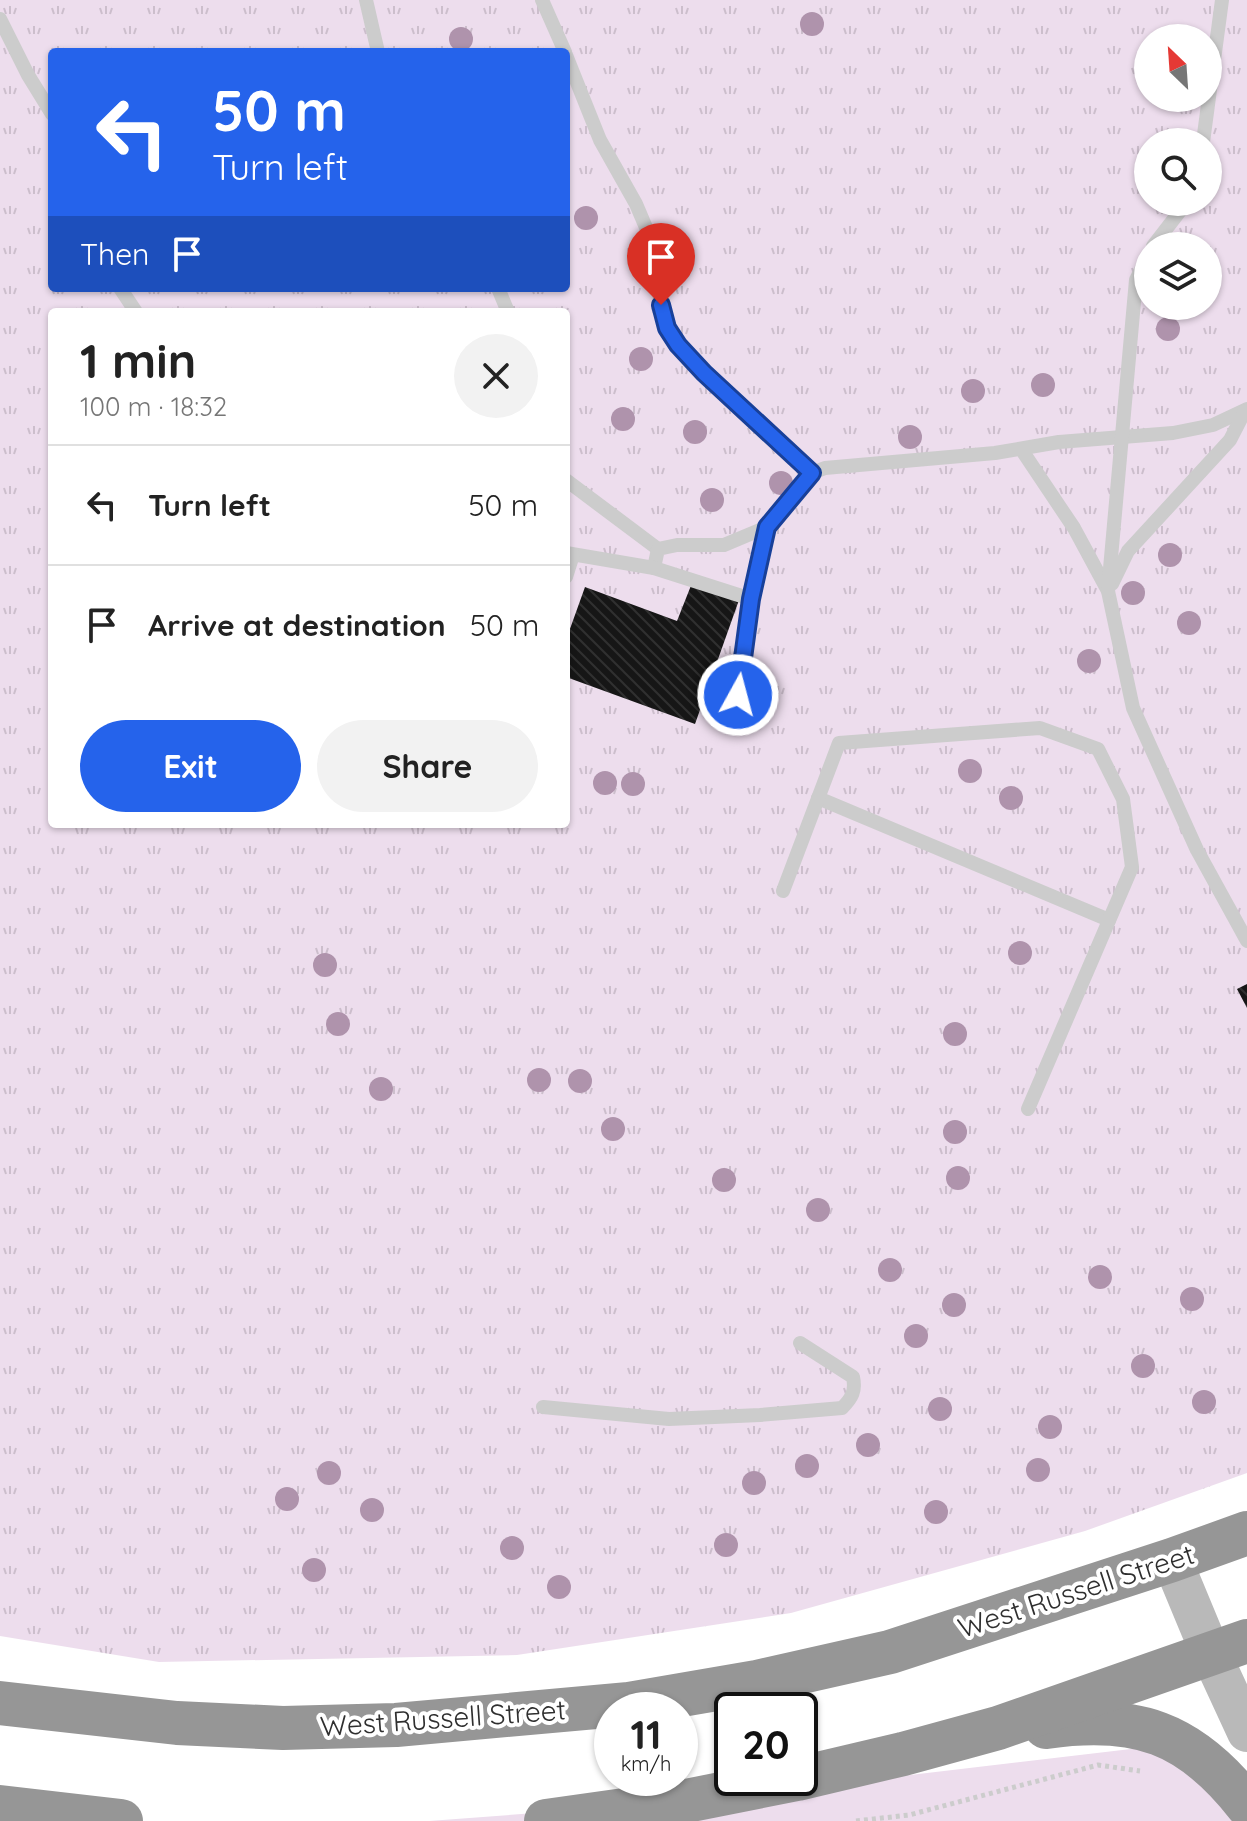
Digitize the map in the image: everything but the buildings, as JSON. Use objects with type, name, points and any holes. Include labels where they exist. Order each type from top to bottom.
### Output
[{"type":"highway","name":"West Russell Street","points":[[0,1703],[177,1723],[283,1728],[396,1725],[629,1704],[757,1682],[890,1652],[1247,1533]]},
{"type":"highway","points":[[546,1821],[695,1799],[797,1779],[933,1746],[998,1728],[1229,1648]]},
{"type":"highway","points":[[933,1746],[1050,1727],[1089,1723],[1126,1724],[1182,1743],[1208,1763],[1247,1805]]},
{"type":"highway","points":[[0,1807],[121,1821]]},
{"type":"main road","points":[[1172,1560],[1229,1648],[1247,1732]]},
{"type":"lane","points":[[366,0],[377,48]]},
{"type":"lane","points":[[542,0],[563,48]]},
{"type":"lane","points":[[1205,128],[1222,0]]},
{"type":"lane","points":[[0,19],[48,108]]},
{"type":"lane","points":[[570,65],[600,140],[636,204],[650,237],[667,328],[704,373],[812,473]]},
{"type":"lane","points":[[1164,232],[1176,216]]},
{"type":"lane","points":[[1108,591],[1134,300]]},
{"type":"lane","points":[[738,695],[751,599],[767,527],[812,473],[825,468],[1021,449],[1059,442],[1173,433],[1213,425],[1246,410]]},
{"type":"lane","points":[[1108,591],[1128,551],[1230,440],[1246,410]]},
{"type":"lane","points":[[1021,449],[1074,528],[1108,591],[1133,708],[1197,850],[1247,941]]},
{"type":"lane","points":[[570,483],[658,549],[677,545],[724,545],[767,527]]},
{"type":"lane","points":[[654,568],[658,549]]},
{"type":"lane","points":[[570,554],[654,568],[751,599]]},
{"type":"lane","points":[[783,891],[839,743],[1040,728],[1098,749],[1123,799],[1132,867],[1028,1109]]},
{"type":"lane","points":[[818,798],[1109,920]]},
{"type":"lane","points":[[543,1407],[669,1419],[842,1408],[851,1399],[855,1387],[853,1377],[800,1343]]},
{"type":"path","points":[[856,1821],[909,1815],[1098,1765],[1150,1772],[1165,1735]]},
{"type":"green space","points":[[0,0],[1247,0],[1247,1473],[1085,1531],[791,1613],[517,1655],[159,1662],[0,1636]]},
{"type":"green space","points":[[1182,1743],[1247,1821],[429,1821],[732,1796],[818,1796],[818,1786]]},
{"type":"route","points":[[661,305],[667,328],[678,345],[812,473],[767,527],[751,599],[738,695]]}]
